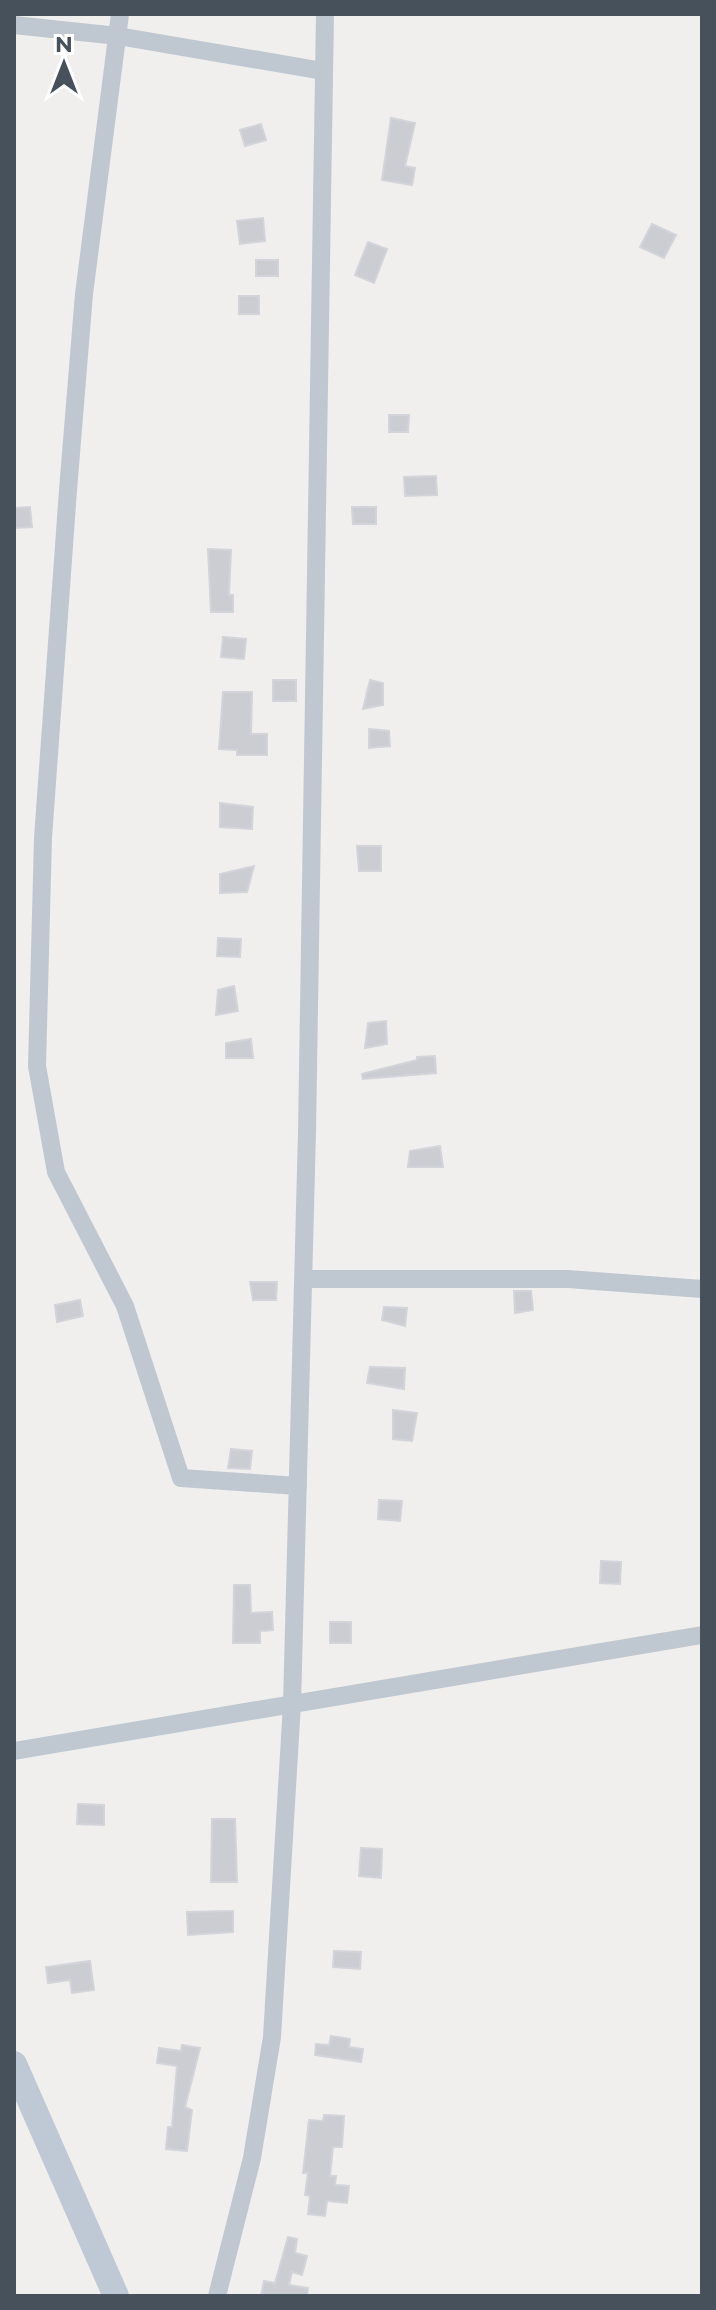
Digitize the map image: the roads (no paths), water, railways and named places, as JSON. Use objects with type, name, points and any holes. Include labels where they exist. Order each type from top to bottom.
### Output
[{"type":"main road","points":[[14,2064],[116,2296]]},
{"type":"street","points":[[120,14],[84,294],[68,490],[43,838],[37,1066],[56,1172],[125,1306],[181,1478],[298,1486]]},
{"type":"street","points":[[217,2296],[252,2158],[272,2037],[292,1704],[303,1279],[325,14]]},
{"type":"street","points":[[14,25],[118,36],[323,71]]},
{"type":"street","points":[[303,1279],[568,1279],[702,1289]]},
{"type":"street","points":[[14,1751],[702,1635]]}]
